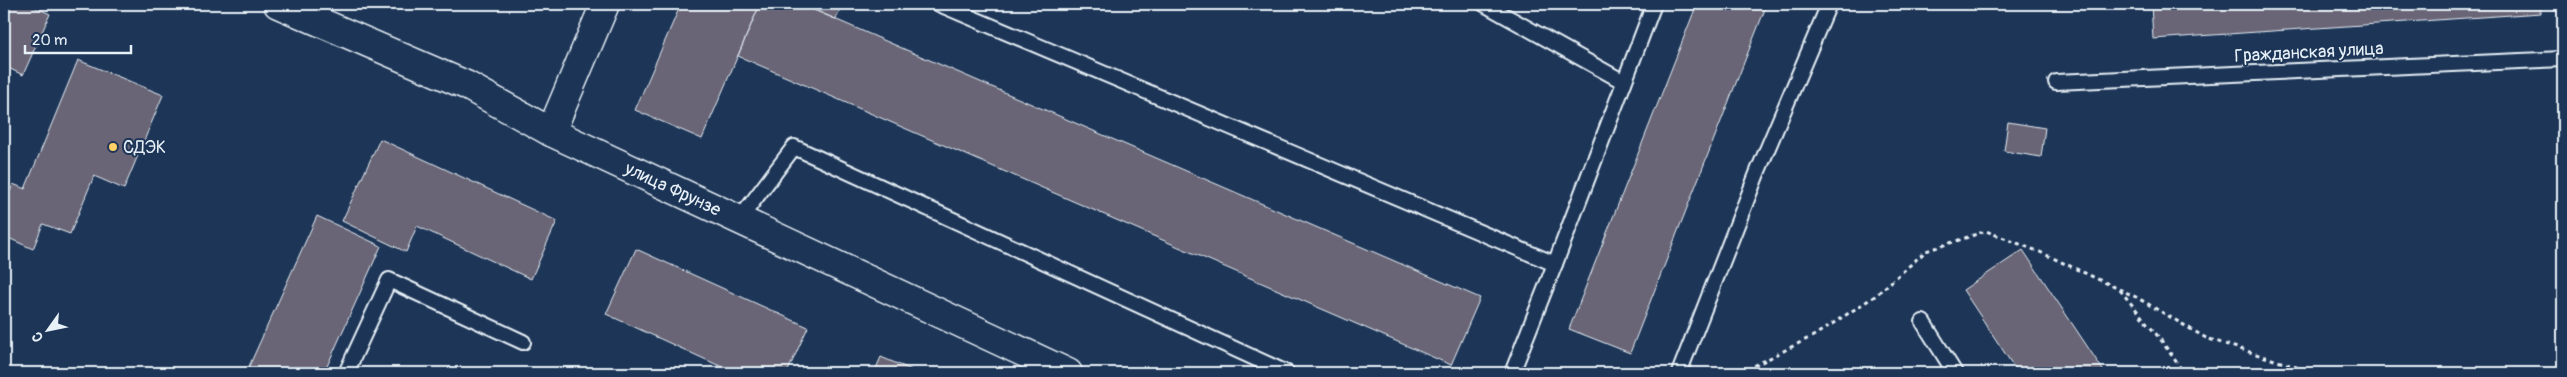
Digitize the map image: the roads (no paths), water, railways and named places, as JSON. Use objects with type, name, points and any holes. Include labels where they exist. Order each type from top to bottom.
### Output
[{"type":"street","name":"улица Фрунзе","points":[[278,4],[466,85],[551,132],[1068,373]]},
{"type":"street","points":[[551,132],[605,4]]},
{"type":"lane","points":[[939,4],[1554,264]]},
{"type":"lane","points":[[1484,4],[1501,8],[1624,82]]},
{"type":"lane","points":[[1512,373],[1654,4]]},
{"type":"lane","points":[[1678,373],[1758,171],[1829,4]]},
{"type":"lane","name":"Гражданская улица","points":[[2056,82],[2563,59]]},
{"type":"lane","points":[[739,220],[794,147],[1287,373]]},
{"type":"lane","points":[[346,373],[389,280],[523,342]]},
{"type":"lane","points":[[1922,322],[1955,373]]},
{"type":"place","name":"СДЭК","points":[[113,147]]}]
